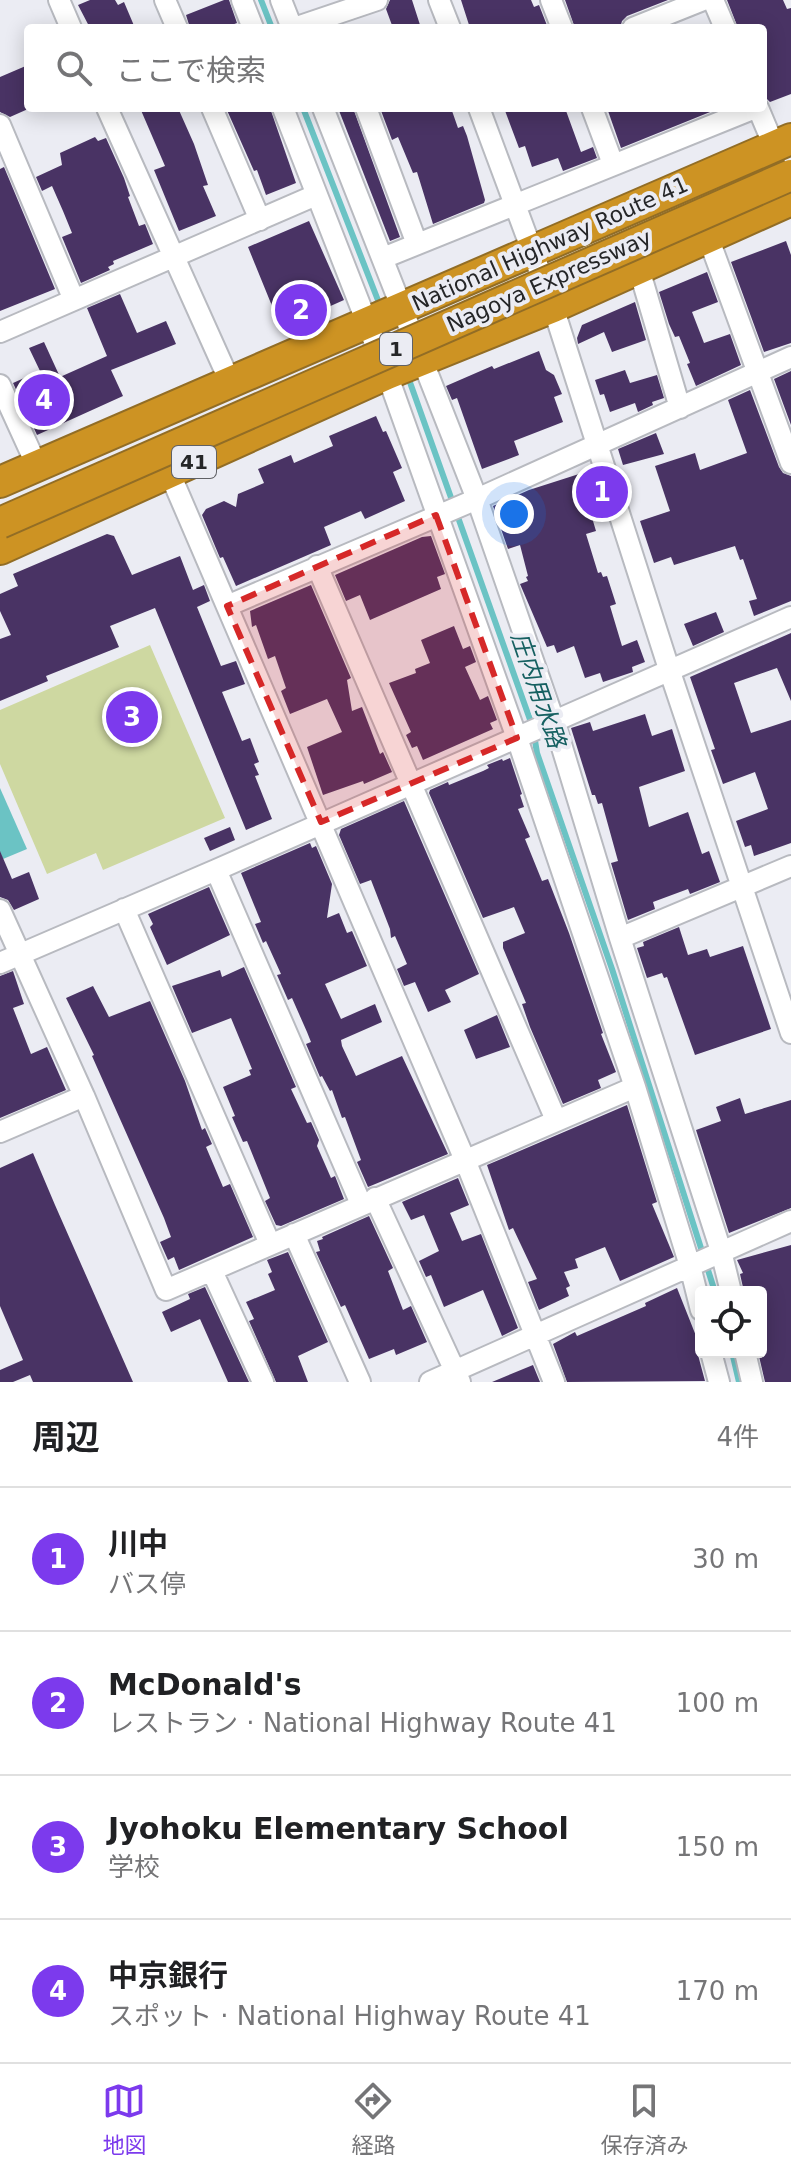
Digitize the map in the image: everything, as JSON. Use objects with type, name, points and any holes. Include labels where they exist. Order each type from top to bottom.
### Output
[{"type":"highway","name":"National Highway Route 41","points":[[0,482],[231,384],[398,298],[533,252],[785,149]]},
{"type":"highway","name":"Nagoya Expressway","points":[[0,503],[785,149]]},
{"type":"highway","name":"Nagoya Expressway","points":[[0,523],[790,196]]},
{"type":"highway","name":"41","points":[[0,549],[387,374],[639,269],[790,196]]},
{"type":"street","points":[[59,0],[69,24]]},
{"type":"street","points":[[165,0],[175,24]]},
{"type":"street","points":[[242,0],[251,24]]},
{"type":"street","points":[[281,0],[291,24]]},
{"type":"street","points":[[305,24],[377,0]]},
{"type":"street","points":[[439,0],[448,24]]},
{"type":"street","points":[[551,0],[560,24]]},
{"type":"street","points":[[643,24],[703,0]]},
{"type":"street","points":[[713,0],[723,24]]},
{"type":"street","points":[[109,112],[231,384]]},
{"type":"street","points":[[214,112],[260,220]]},
{"type":"street","points":[[285,112],[440,514],[536,730],[620,938],[706,1258],[703,1286]]},
{"type":"street","points":[[325,112],[423,360],[472,501],[635,1087],[706,1258],[727,1286]]},
{"type":"street","points":[[368,112],[417,244]]},
{"type":"street","points":[[480,112],[553,307],[669,669],[791,1033]]},
{"type":"street","points":[[598,112],[613,164]]},
{"type":"street","points":[[383,258],[746,112]]},
{"type":"street","points":[[759,112],[785,149]]},
{"type":"street","points":[[0,125],[74,300]]},
{"type":"street","points":[[0,332],[316,195]]},
{"type":"street","points":[[708,237],[791,463]]},
{"type":"street","points":[[639,269],[680,408]]},
{"type":"street","points":[[227,606],[472,501],[791,357]]},
{"type":"street","points":[[0,385],[37,466]]},
{"type":"street","points":[[170,474],[465,1160],[554,1382]]},
{"type":"street","points":[[317,566],[556,1120]]},
{"type":"street","points":[[0,963],[791,617]]},
{"type":"street","points":[[620,938],[791,866]]},
{"type":"street","points":[[216,870],[368,1201],[457,1376]]},
{"type":"street","points":[[124,909],[270,1244]]},
{"type":"street","points":[[0,910],[84,1096],[166,1290],[635,1087]]},
{"type":"street","points":[[0,1132],[84,1096]]},
{"type":"street","points":[[430,1382],[457,1376],[533,1334],[791,1221]]},
{"type":"street","points":[[294,1234],[360,1382]]},
{"type":"street","points":[[212,1271],[263,1382]]},
{"type":"street","points":[[713,1358],[719,1382]]},
{"type":"street","points":[[746,1358],[752,1382]]},
{"type":"highlighted area","points":[[436,515],[517,738],[321,822],[227,606]]},
{"type":"green space","points":[[150,645],[225,818],[103,870],[96,853],[47,874],[0,764],[0,710]]},
{"type":"water","points":[[0,788],[27,849],[3,859],[0,852]]},
{"type":"building","points":[[90,0],[115,0],[118,5],[124,2],[133,24],[88,24],[78,5]]},
{"type":"building","points":[[229,0],[237,23],[189,24],[186,15]]},
{"type":"building","points":[[390,0],[412,0],[420,24],[392,24],[386,9]]},
{"type":"building","points":[[461,0],[531,0],[534,7],[539,5],[546,24],[469,24]]},
{"type":"building","points":[[565,0],[668,0],[627,16],[621,24],[574,24]]},
{"type":"building","points":[[727,0],[783,0],[787,9],[791,8],[791,94],[770,102],[767,99],[767,24],[736,24]]},
{"type":"building","points":[[24,67],[24,111],[10,117],[0,112],[0,77]]},
{"type":"building","points":[[142,112],[180,112],[194,144],[208,185],[203,186],[216,216],[179,231],[154,170],[165,166]]},
{"type":"building","points":[[228,112],[271,112],[296,183],[266,195],[257,170],[254,171]]},
{"type":"building","points":[[340,112],[354,112],[400,237],[390,241]]},
{"type":"building","points":[[382,112],[452,112],[458,128],[463,126],[467,136],[484,203],[433,224],[417,172],[413,173],[398,137],[392,140]]},
{"type":"building","points":[[506,112],[566,112],[581,152],[593,147],[597,158],[563,171],[558,158],[532,167],[525,146],[519,148]]},
{"type":"building","points":[[608,112],[710,112],[621,148]]},
{"type":"building","points":[[95,137],[98,141],[106,138],[124,178],[139,226],[145,224],[153,244],[113,261],[114,264],[108,267],[110,270],[81,283],[62,237],[72,233],[63,211],[52,186],[42,191],[36,177],[62,165],[60,153]]},
{"type":"building","points":[[4,167],[55,289],[0,311],[0,169]]},
{"type":"building","points":[[309,221],[344,300],[281,328],[248,247]]},
{"type":"building","points":[[786,241],[791,255],[791,343],[764,352],[731,262]]},
{"type":"building","points":[[707,272],[718,302],[692,312],[704,343],[730,334],[741,365],[696,386],[687,364],[690,363],[679,336],[675,337],[669,324],[659,292]]},
{"type":"building","points":[[120,294],[137,333],[166,321],[176,344],[111,370],[123,396],[37,435],[13,383],[40,371],[29,348],[44,342],[60,377],[107,356],[87,308]]},
{"type":"building","points":[[635,302],[646,340],[612,352],[604,332],[578,344],[582,325]]},
{"type":"building","points":[[539,351],[546,370],[554,375],[562,394],[554,397],[563,422],[514,441],[519,455],[482,469],[457,398],[452,400],[446,386],[492,366],[494,369]]},
{"type":"building","points":[[625,370],[630,383],[657,375],[664,398],[638,412],[635,403],[610,412],[595,380]]},
{"type":"building","points":[[791,371],[791,425],[774,379]]},
{"type":"building","points":[[750,390],[779,467],[791,476],[791,601],[754,616],[749,601],[757,599],[743,559],[740,560],[735,546],[674,565],[671,557],[654,563],[640,521],[670,511],[655,466],[695,453],[700,470],[747,453],[728,400]]},
{"type":"building","points":[[376,416],[402,468],[393,472],[405,501],[365,519],[361,511],[324,527],[331,545],[236,586],[202,515],[206,509],[224,501],[236,507],[238,494],[264,483],[258,469],[291,455],[294,463],[333,446],[329,436]]},
{"type":"building","points":[[656,433],[664,454],[623,465],[618,449]]},
{"type":"building","points":[[579,474],[596,531],[586,534],[598,573],[607,576],[616,604],[610,606],[622,646],[637,640],[645,662],[632,667],[633,672],[603,682],[600,673],[585,678],[574,646],[557,653],[554,645],[547,647],[520,584],[528,581],[528,576],[520,545],[508,549],[493,506],[529,490]]},
{"type":"building","points":[[107,534],[114,536],[132,575],[180,556],[193,590],[204,585],[210,601],[197,607],[221,666],[236,661],[245,684],[222,692],[242,741],[250,738],[259,762],[254,764],[259,775],[255,776],[272,819],[246,830],[155,608],[110,626],[119,647],[46,676],[48,681],[0,701],[0,639],[11,635],[0,611],[0,594],[18,586],[13,574]]},
{"type":"building","points":[[431,536],[445,574],[437,577],[441,589],[370,620],[360,595],[346,601],[335,575],[422,537]]},
{"type":"building","points":[[311,585],[351,678],[347,680],[352,711],[362,707],[380,754],[383,752],[392,772],[364,784],[363,781],[323,795],[307,747],[342,732],[327,699],[290,714],[281,691],[286,688],[275,656],[268,659],[256,625],[252,627],[250,611]]},
{"type":"building","points":[[716,612],[724,632],[693,646],[684,624]]},
{"type":"building","points":[[454,626],[463,649],[470,646],[476,662],[465,667],[480,700],[488,696],[497,720],[490,723],[493,729],[423,760],[417,746],[412,748],[406,735],[411,732],[389,683],[416,673],[415,669],[430,663],[421,640]]},
{"type":"building","points":[[791,633],[791,701],[777,668],[734,683],[751,733],[791,720],[791,843],[754,856],[751,845],[745,847],[736,821],[768,809],[755,772],[723,784],[711,750],[715,749],[690,677]]},
{"type":"building","points":[[645,714],[652,736],[672,729],[685,771],[639,787],[649,827],[688,812],[702,854],[709,851],[720,882],[690,894],[688,889],[653,902],[655,909],[628,920],[611,863],[618,861],[602,803],[598,804],[595,795],[592,795],[571,728],[590,722],[593,731]]},
{"type":"building","points":[[510,758],[522,794],[524,807],[518,809],[530,837],[525,839],[542,881],[548,879],[616,1072],[598,1080],[601,1088],[563,1104],[530,1027],[522,1004],[526,1003],[503,948],[503,942],[525,933],[514,907],[483,918],[429,793],[448,782],[449,785],[483,771],[489,768],[487,765]]},
{"type":"building","points":[[404,801],[479,974],[445,990],[451,1002],[428,1012],[415,982],[404,986],[397,969],[407,964],[395,936],[391,938],[371,880],[360,884],[339,835],[341,829]]},
{"type":"building","points":[[230,827],[235,840],[210,851],[204,838]]},
{"type":"building","points":[[310,843],[312,848],[316,846],[332,884],[327,918],[339,913],[347,933],[352,931],[367,966],[325,984],[341,1019],[375,1004],[382,1022],[341,1040],[342,1046],[356,1076],[402,1056],[448,1154],[368,1187],[357,1162],[361,1160],[345,1117],[342,1118],[332,1090],[320,1077],[306,1044],[311,1042],[307,1032],[292,998],[288,1000],[277,975],[281,974],[255,924],[261,922],[241,873]]},
{"type":"building","points":[[0,851],[12,879],[29,872],[39,899],[14,910],[8,900],[0,897]]},
{"type":"building","points":[[209,887],[230,935],[167,965],[150,927],[153,924],[148,914]]},
{"type":"building","points":[[679,927],[688,955],[707,949],[710,957],[743,946],[771,1029],[695,1055],[667,977],[664,978],[662,973],[647,978],[637,948],[644,946],[643,942]]},
{"type":"building","points":[[244,967],[296,1087],[291,1089],[307,1123],[311,1122],[319,1140],[317,1146],[331,1178],[335,1176],[344,1199],[281,1226],[276,1225],[265,1201],[270,1198],[247,1141],[243,1142],[232,1117],[235,1116],[223,1087],[251,1075],[249,1070],[252,1069],[231,1018],[192,1033],[172,986],[220,970],[222,977]]},
{"type":"building","points":[[13,971],[24,1004],[13,1008],[31,1054],[47,1047],[66,1090],[0,1118],[0,976]]},
{"type":"building","points":[[93,986],[109,1017],[150,1001],[185,1081],[202,1130],[205,1128],[212,1144],[206,1147],[223,1187],[230,1184],[253,1237],[179,1270],[174,1257],[168,1260],[160,1242],[171,1237],[164,1218],[66,998]]},
{"type":"building","points":[[497,1015],[510,1047],[476,1059],[464,1030]]},
{"type":"building","points":[[740,1098],[745,1114],[791,1100],[791,1208],[729,1233],[696,1130],[721,1121],[716,1107]]},
{"type":"building","points":[[627,1105],[657,1202],[652,1204],[674,1257],[620,1281],[605,1247],[575,1259],[578,1268],[564,1272],[570,1286],[566,1288],[569,1296],[539,1310],[528,1282],[537,1279],[513,1228],[509,1230],[487,1165]]},
{"type":"building","points":[[33,1153],[133,1382],[33,1382],[30,1375],[13,1382],[0,1382],[0,1370],[23,1360],[0,1306],[0,1168]]},
{"type":"building","points":[[458,1178],[469,1205],[450,1213],[462,1241],[481,1234],[518,1328],[502,1336],[483,1290],[444,1307],[431,1275],[426,1277],[419,1261],[439,1251],[424,1215],[411,1220],[402,1202]]},
{"type":"building","points":[[369,1216],[393,1268],[388,1271],[403,1310],[411,1306],[427,1342],[396,1355],[394,1349],[369,1359],[345,1305],[341,1307],[316,1252],[320,1251],[317,1241],[322,1237]]},
{"type":"building","points":[[791,1245],[791,1382],[765,1382],[759,1358],[767,1358],[767,1286],[743,1286],[740,1274],[743,1273],[737,1260]]},
{"type":"building","points":[[288,1252],[328,1342],[298,1356],[308,1382],[276,1382],[249,1321],[254,1319],[246,1302],[275,1290],[268,1274],[272,1272],[267,1260]]},
{"type":"building","points":[[205,1287],[249,1382],[228,1382],[200,1319],[171,1332],[162,1312],[190,1299],[188,1294]]},
{"type":"building","points":[[677,1288],[695,1333],[695,1358],[699,1358],[705,1381],[567,1382],[553,1344],[575,1332],[577,1336],[646,1306],[645,1303]]},
{"type":"building","points":[[533,1365],[540,1382],[492,1382]]},
{"type":"waterway","name":"庄内用水路","points":[[261,0],[270,24]]},
{"type":"waterway","name":"庄内用水路","points":[[305,112],[381,308]]},
{"type":"waterway","name":"庄内用水路","points":[[407,374],[533,728],[537,753],[612,969],[713,1286]]},
{"type":"waterway","name":"庄内用水路","points":[[733,1358],[739,1382]]},
{"type":"place","name":"McDonald's","points":[[301,310]]},
{"type":"place","name":"中京銀行","points":[[44,400]]},
{"type":"place","name":"川中","points":[[602,492]]},
{"type":"place","name":"Jyohoku Elementary School","points":[[132,717]]}]
